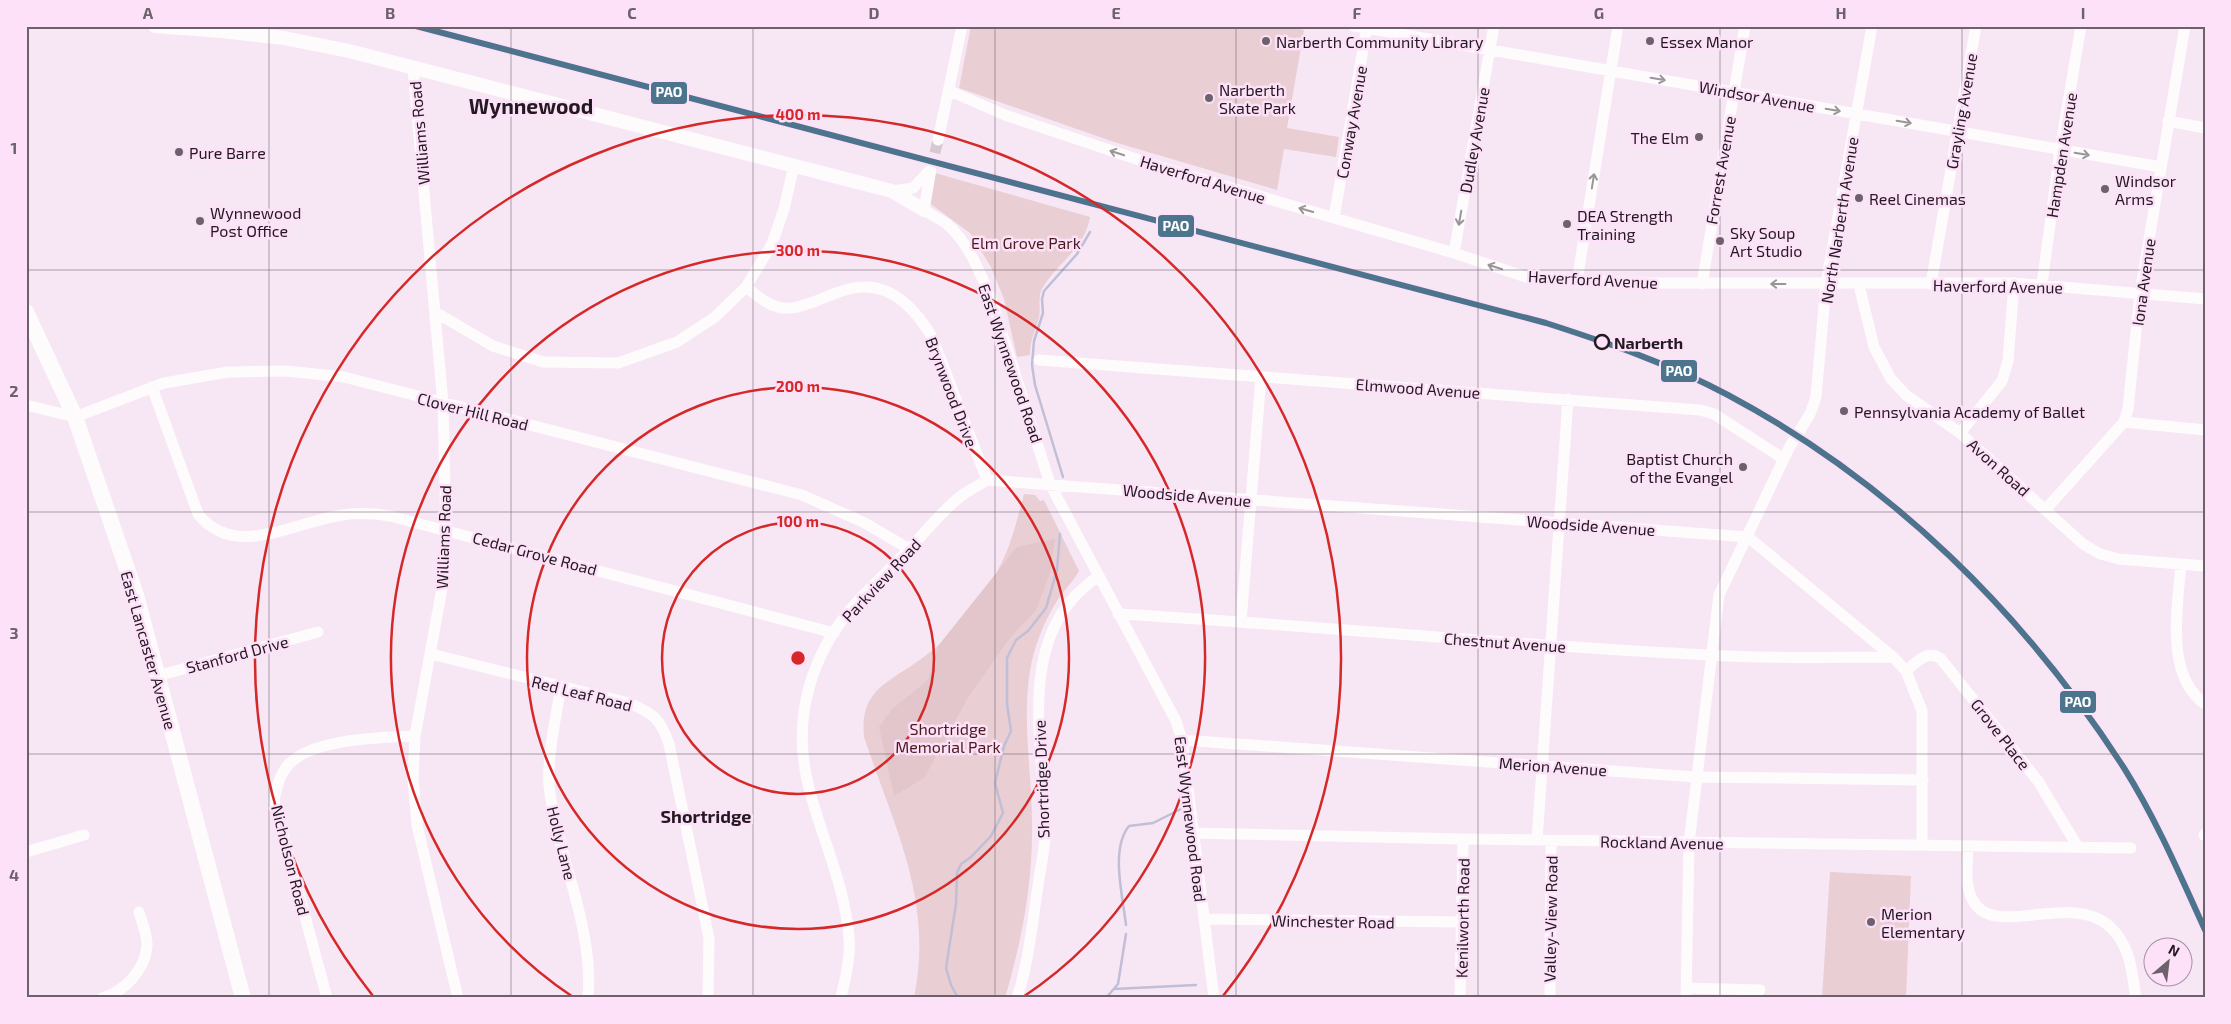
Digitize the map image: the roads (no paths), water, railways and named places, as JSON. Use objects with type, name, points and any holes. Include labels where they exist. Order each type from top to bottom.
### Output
[{"type":"highway","name":"East Lancaster Avenue","points":[[26,312],[75,417],[136,595],[243,998]]},
{"type":"main road","name":"East Wynnewood Road","points":[[156,26],[214,28],[283,38],[349,51],[892,191],[924,210]]},
{"type":"street","points":[[938,140],[950,91],[962,26]]},
{"type":"street","name":"Windsor Avenue","points":[[1354,26],[2161,167]]},
{"type":"street","name":"Dudley Avenue","points":[[1454,253],[1494,26]]},
{"type":"street","points":[[1577,281],[1618,26]]},
{"type":"street","name":"Forrest Avenue","points":[[1702,284],[1745,26]]},
{"type":"street","name":"North Narberth Avenue","points":[[1686,993],[1688,842],[1719,595],[1789,448],[1810,414],[1816,397],[1826,284],[1872,26]]},
{"type":"street","name":"Grayling Avenue","points":[[1931,284],[1976,26]]},
{"type":"street","name":"Hampden Avenue","points":[[2042,284],[2060,150],[2081,26]]},
{"type":"street","name":"Iona Avenue","points":[[2046,510],[2124,422],[2128,409],[2140,293],[2185,26]]},
{"type":"street","name":"Conway Avenue","points":[[1334,218],[1367,27]]},
{"type":"street","name":"Williams Road","points":[[413,69],[443,404],[446,530],[446,572],[414,736],[413,778],[417,825],[458,998]]},
{"type":"street","name":"Haverford Avenue","points":[[950,91],[1004,115],[1160,167],[1454,253],[1526,277],[1577,281],[1702,284],[2014,283],[2205,299]]},
{"type":"street","points":[[2168,121],[2205,128]]},
{"type":"street","points":[[435,312],[493,346],[543,362],[618,363],[677,342],[715,317],[746,287],[772,244],[784,209],[794,165]]},
{"type":"street","points":[[892,191],[913,188],[931,169],[924,210]]},
{"type":"street","name":"East Wynnewood Road","points":[[924,210],[948,225],[966,248],[979,272],[992,301],[1050,484],[1176,721],[1182,740],[1214,998]]},
{"type":"street","points":[[1960,433],[2002,381],[2008,361],[2014,283]]},
{"type":"street","name":"Avon Road","points":[[1859,284],[1874,347],[1891,379],[1906,395],[1960,433],[2083,544],[2100,554],[2119,559],[2205,566]]},
{"type":"street","name":"Brynwood Drive","points":[[746,287],[764,302],[780,308],[796,308],[843,291],[864,287],[886,291],[902,301],[920,318],[932,337],[987,480]]},
{"type":"street","name":"Elmwood Avenue","points":[[1040,360],[1700,410],[1714,414],[1784,459]]},
{"type":"street","name":"Clover Hill Road","points":[[75,417],[152,387],[228,372],[287,371],[344,377],[802,495],[866,524],[910,549]]},
{"type":"street","points":[[1241,621],[1261,377]]},
{"type":"street","name":"Cedar Grove Road","points":[[152,387],[198,514],[207,525],[222,534],[237,538],[257,536],[336,516],[365,512],[390,516],[834,633]]},
{"type":"street","points":[[1537,840],[1568,399]]},
{"type":"street","points":[[26,405],[75,417]]},
{"type":"street","points":[[2124,422],[2205,430]]},
{"type":"street","points":[[987,480],[1050,484]]},
{"type":"street","name":"Parkview Road","points":[[841,998],[850,940],[835,867],[819,825],[808,786],[802,751],[802,722],[808,685],[834,633],[856,603],[960,497],[987,480]]},
{"type":"street","name":"Woodside Avenue","points":[[1050,484],[1748,537]]},
{"type":"street","points":[[1748,537],[1893,657],[1906,671],[1922,711],[1922,845]]},
{"type":"street","points":[[2181,564],[2176,626],[2177,654],[2188,684],[2205,704]]},
{"type":"street","name":"Shortridge Drive","points":[[1017,998],[1024,975],[1030,942],[1045,836],[1044,782],[1038,730],[1040,671],[1057,622],[1075,596],[1098,576]]},
{"type":"street","name":"Chestnut Avenue","points":[[1118,614],[1241,621],[1552,646],[1712,656],[1893,657]]},
{"type":"street","name":"Stanford Drive","points":[[157,676],[318,632]]},
{"type":"street","name":"Red Leaf Road","points":[[431,654],[629,704],[648,712],[662,725],[670,744],[709,938],[708,998]]},
{"type":"street","name":"Grove Place","points":[[1906,671],[1927,655],[1935,655],[1941,659],[2038,781],[2078,848]]},
{"type":"street","name":"Holly Lane","points":[[561,688],[553,735],[549,784],[557,831],[578,906],[587,947],[588,998]]},
{"type":"street","name":"Nicholson Road","points":[[327,998],[274,801],[280,776],[288,765],[313,750],[351,740],[414,736]]},
{"type":"street","name":"Merion Avenue","points":[[1182,740],[1696,777],[1923,780]]},
{"type":"street","name":"Rockland Avenue","points":[[1193,833],[1463,839],[2131,848]]},
{"type":"street","points":[[26,852],[84,835]]},
{"type":"street","name":"Kenilworth Road","points":[[1460,998],[1463,839]]},
{"type":"street","name":"Valley-View Road","points":[[1550,998],[1551,840]]},
{"type":"street","points":[[1968,846],[1967,884],[1972,899],[1980,910],[2004,918],[2056,912],[2074,912],[2104,923],[2114,931],[2124,945],[2136,998]]},
{"type":"street","points":[[102,998],[113,995],[129,983],[139,968],[147,946],[139,912]]},
{"type":"street","name":"Winchester Road","points":[[1204,919],[1462,922]]},
{"type":"street","points":[[1686,993],[1760,990]]},
{"type":"waterway","points":[[1063,477],[1035,385],[1032,365],[1034,341],[1043,313],[1042,299],[1044,291],[1077,254],[1090,232]]},
{"type":"waterway","points":[[958,998],[951,985],[946,968],[956,904],[957,873],[961,864],[971,857],[991,836],[1003,813],[995,783],[1004,746],[1011,731],[1007,704],[1007,658],[1016,640],[1028,631],[1046,608],[1057,570],[1060,534]]},
{"type":"waterway","points":[[1126,925],[1119,874],[1120,847],[1123,836],[1129,826],[1153,823],[1181,809]]},
{"type":"waterway","points":[[1106,998],[1118,984],[1126,934]]},
{"type":"waterway","points":[[1114,989],[1196,985]]},
{"type":"tunnel","points":[[931,169],[938,140]]},
{"type":"place","name":"Narberth Community Library","points":[[1266,41]]},
{"type":"place","name":"Essex Manor","points":[[1650,41]]},
{"type":"place","name":"Narberth Skate Park","points":[[1209,98]]},
{"type":"place","name":"The Elm","points":[[1699,137]]},
{"type":"place","name":"Pure Barre","points":[[179,152]]},
{"type":"place","name":"Windsor Arms","points":[[2105,189]]},
{"type":"place","name":"Reel Cinemas","points":[[1859,198]]},
{"type":"place","name":"Wynnewood Post Office","points":[[200,221]]},
{"type":"place","name":"DEA Strength Training","points":[[1567,224]]},
{"type":"place","name":"Sky Soup Art Studio","points":[[1720,241]]},
{"type":"place","name":"Narberth","points":[[1602,342]]},
{"type":"place","name":"Pennsylvania Academy of Ballet","points":[[1844,411]]},
{"type":"place","name":"Baptist Church of the Evangel","points":[[1743,467]]},
{"type":"place","name":"Merion Elementary","points":[[1871,922]]},
{"type":"district","name":"Wynnewood","points":[[531,105]]},
{"type":"district","name":"Shortridge","points":[[706,816]]},
{"type":"park label","name":"Elm Grove Park","points":[[1026,242]]},
{"type":"park label","name":"Shortridge Memorial Park","points":[[948,737]]}]
